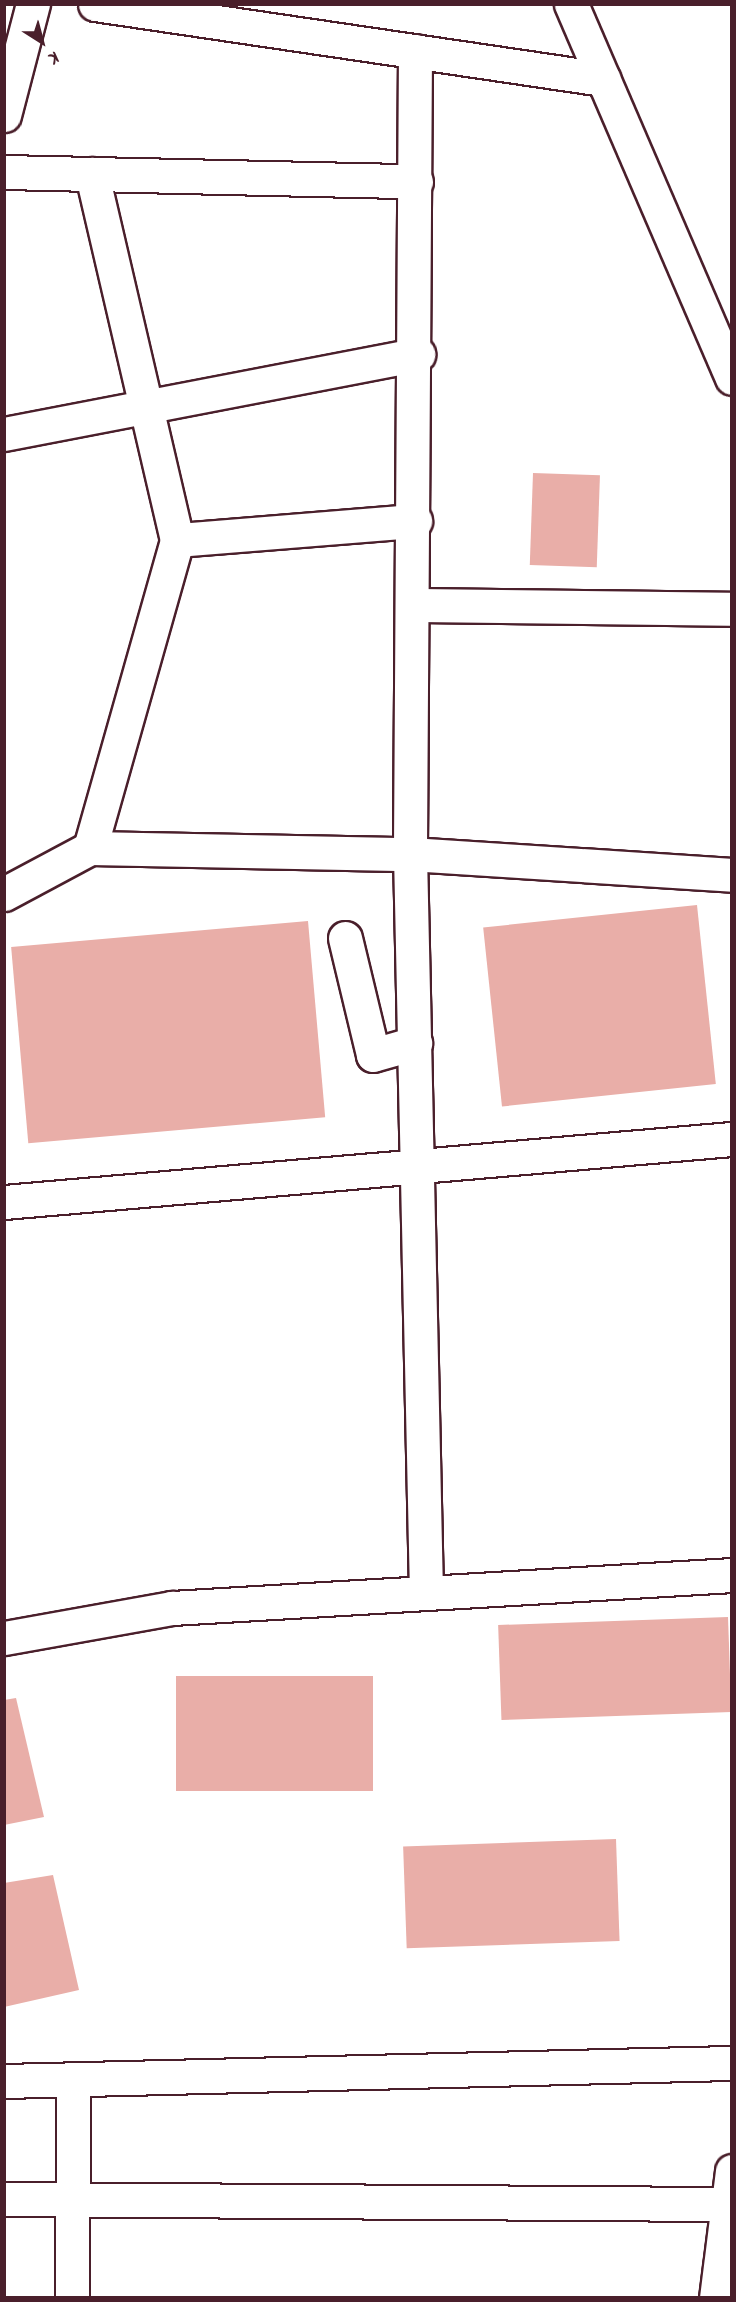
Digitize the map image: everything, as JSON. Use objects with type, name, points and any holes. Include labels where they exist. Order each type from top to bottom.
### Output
[{"type":"street","points":[[4,115],[33,4]]},
{"type":"street","points":[[95,4],[603,79]]},
{"type":"street","points":[[571,4],[732,378]]},
{"type":"street","points":[[416,51],[418,354],[410,854],[426,1591]]},
{"type":"street","points":[[4,172],[416,181]]},
{"type":"street","points":[[90,848],[177,540],[142,408],[92,174]]},
{"type":"street","points":[[4,434],[418,354]]},
{"type":"street","points":[[177,540],[415,521]]},
{"type":"street","points":[[414,605],[732,609]]},
{"type":"street","points":[[4,894],[90,848],[410,854],[732,875]]},
{"type":"street","points":[[345,938],[373,1054],[415,1043]]},
{"type":"street","points":[[4,1202],[732,1139]]},
{"type":"street","points":[[4,1638],[172,1608],[426,1591],[732,1575]]},
{"type":"street","points":[[4,2081],[732,2063]]},
{"type":"street","points":[[72,2298],[70,2197],[73,2079]]},
{"type":"street","points":[[716,2298],[732,2171]]},
{"type":"street","points":[[4,2199],[70,2197],[727,2204]]},
{"type":"building","points":[[533,473],[600,475],[597,567],[530,565]]},
{"type":"building","points":[[697,905],[716,1084],[502,1106],[483,927]]},
{"type":"building","points":[[308,921],[325,1117],[28,1143],[11,947]]},
{"type":"building","points":[[728,1617],[731,1712],[501,1720],[498,1625]]},
{"type":"building","points":[[176,1676],[373,1676],[373,1791],[176,1791]]},
{"type":"building","points":[[16,1698],[44,1817],[4,1825],[4,1700]]},
{"type":"building","points":[[616,1839],[620,1941],[407,1948],[403,1846]]},
{"type":"building","points":[[53,1875],[79,1990],[4,2007],[4,1883]]}]
